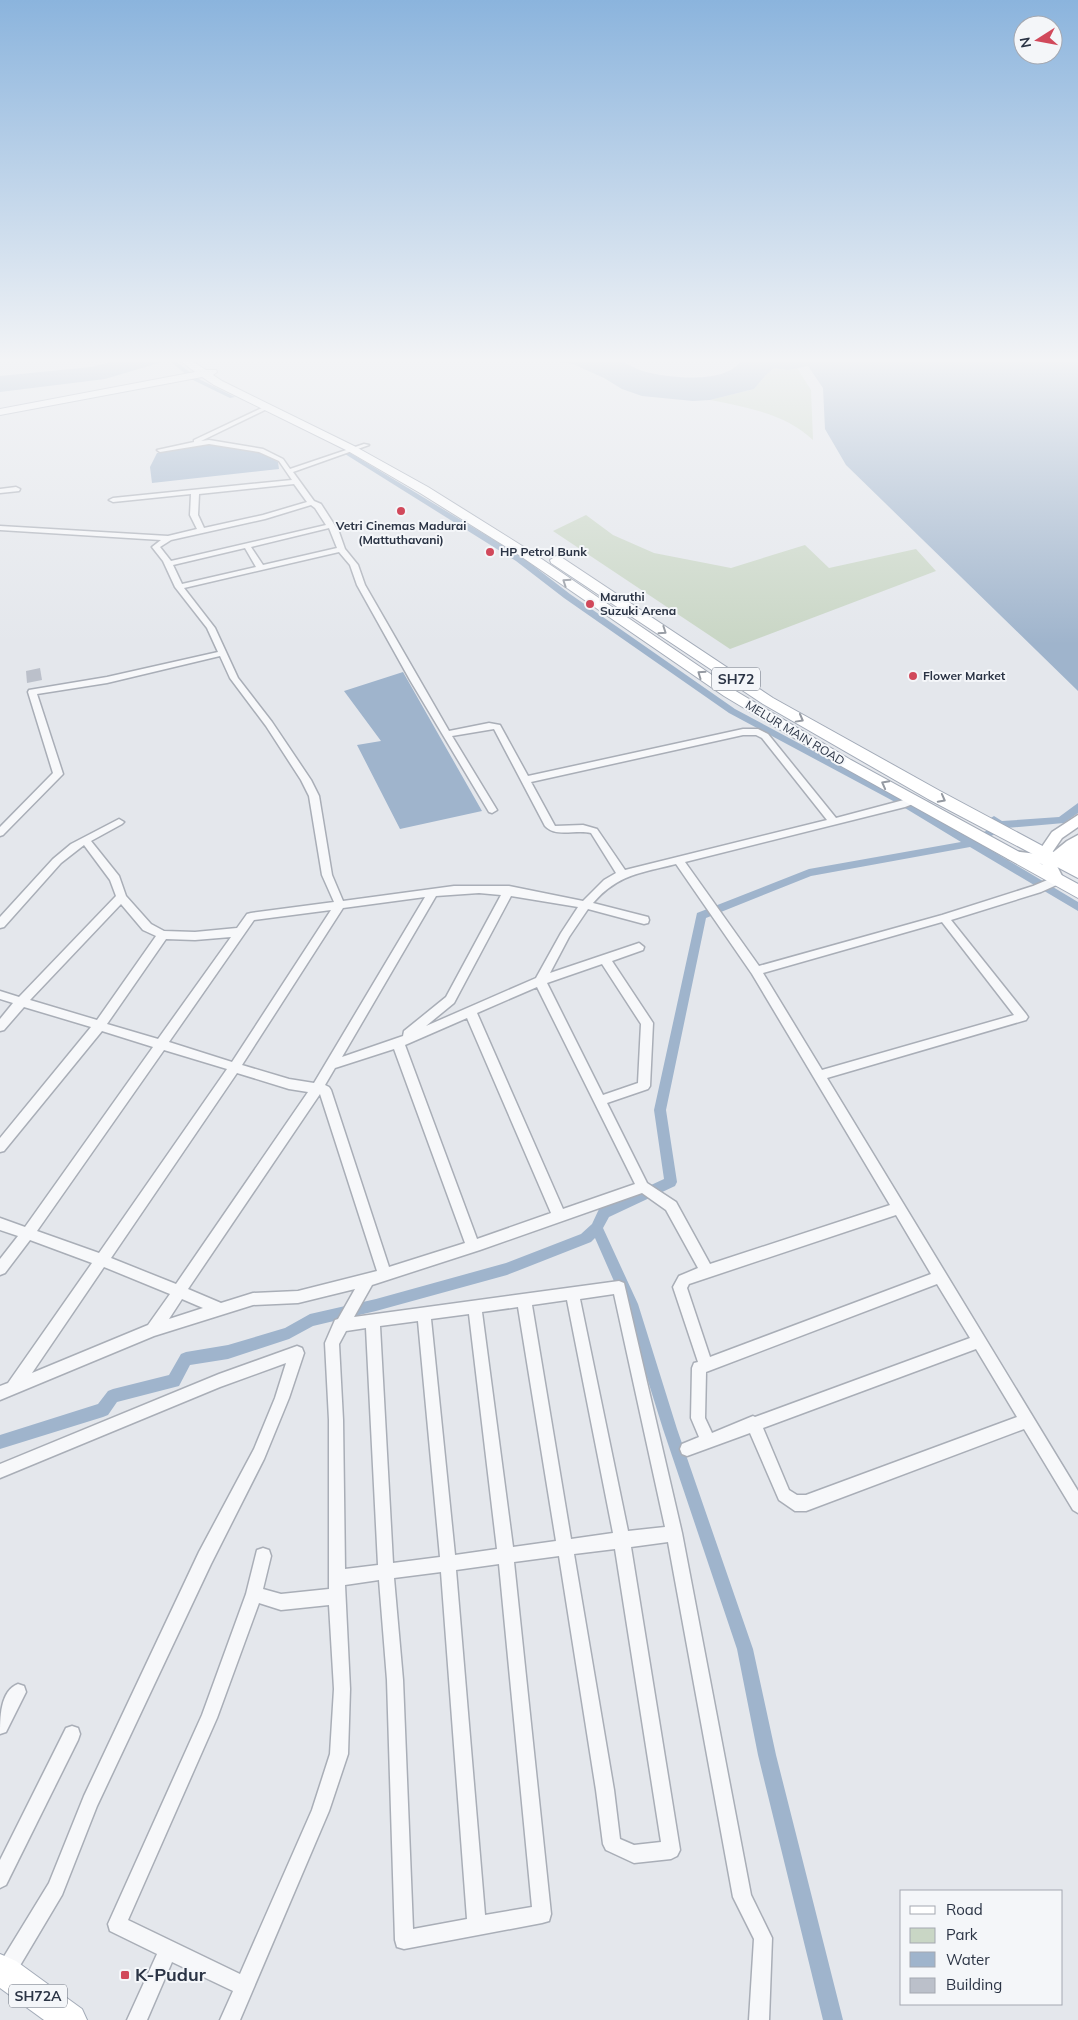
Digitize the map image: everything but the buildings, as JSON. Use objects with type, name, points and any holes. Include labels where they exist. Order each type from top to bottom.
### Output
[{"type":"main road","name":"MELUR MAIN ROAD","points":[[365,456],[424,490],[523,552],[729,693],[909,802],[974,833],[995,833]]},
{"type":"main road","points":[[386,456],[470,505]]},
{"type":"main road","name":"MELUR MAIN ROAD","points":[[491,518],[768,700],[995,833],[1019,840],[1049,858],[1078,872]]},
{"type":"main road","points":[[1019,840],[1040,842],[1057,835],[1078,820]]},
{"type":"main road","name":"MELUR MAIN ROAD","points":[[995,833],[1013,856],[1054,882],[1078,892]]},
{"type":"main road","points":[[1054,882],[1049,858],[1057,835]]},
{"type":"main road","points":[[1013,856],[1049,858],[1075,842]]},
{"type":"main road","points":[[1075,842],[1071,857],[1078,868]]},
{"type":"main road","name":"SH72A","points":[[2,1968],[71,2020]]},
{"type":"street","points":[[274,456],[281,460],[290,471],[312,503],[318,506],[335,532],[342,549],[354,565],[360,586],[446,735],[492,810]]},
{"type":"street","points":[[290,471],[332,456]]},
{"type":"street","points":[[112,500],[297,482]]},
{"type":"street","points":[[0,490],[16,489]]},
{"type":"street","points":[[195,492],[194,514],[202,530]]},
{"type":"street","points":[[0,528],[168,538],[265,517],[312,503]]},
{"type":"street","points":[[169,564],[330,526]]},
{"type":"street","points":[[168,538],[156,547],[169,564],[180,587],[211,628],[234,678],[269,724],[306,780],[314,796],[327,875],[340,905]]},
{"type":"street","points":[[247,546],[261,568]]},
{"type":"street","points":[[180,587],[342,549]]},
{"type":"street","points":[[0,833],[58,774],[32,692],[107,680],[223,653]]},
{"type":"street","points":[[446,735],[494,726],[497,728],[548,824],[553,829],[583,828],[594,831],[622,874]]},
{"type":"street","points":[[525,780],[752,731],[765,736],[833,821]]},
{"type":"street","points":[[540,981],[584,904],[612,879],[622,874],[909,802]]},
{"type":"street","points":[[0,924],[57,861],[85,840],[119,822]]},
{"type":"street","points":[[85,840],[115,879],[121,897],[147,926],[163,935],[195,936],[241,932]]},
{"type":"street","points":[[678,859],[756,971],[1078,1505]]},
{"type":"street","points":[[756,971],[944,918],[1054,882]]},
{"type":"street","points":[[0,1270],[251,917],[483,888],[560,898],[644,920]]},
{"type":"street","points":[[398,1042],[450,1000],[509,890]]},
{"type":"street","points":[[153,1330],[317,1089],[433,893]]},
{"type":"street","points":[[0,1027],[21,1002],[121,897]]},
{"type":"street","points":[[6,1390],[101,1260],[234,1068],[340,905]]},
{"type":"street","points":[[819,1076],[1022,1017],[944,918]]},
{"type":"street","points":[[0,1147],[99,1026],[163,935]]},
{"type":"street","points":[[331,1065],[398,1042],[540,981],[639,947]]},
{"type":"street","points":[[600,1101],[644,1086],[647,1023],[605,959]]},
{"type":"street","points":[[540,981],[645,1189],[670,1206],[707,1271]]},
{"type":"street","points":[[0,995],[234,1068],[289,1084],[326,1090],[385,1274]]},
{"type":"street","points":[[470,1011],[559,1216]]},
{"type":"street","points":[[398,1042],[473,1246]]},
{"type":"street","points":[[6,1390],[153,1330],[253,1299],[298,1297],[367,1280],[645,1189]]},
{"type":"street","points":[[706,1365],[680,1287],[684,1280],[691,1276],[899,1208]]},
{"type":"street","points":[[0,1224],[101,1260],[221,1309]]},
{"type":"street","points":[[708,1441],[698,1418],[699,1368],[940,1277]]},
{"type":"street","points":[[230,2020],[320,1811],[339,1754],[342,1689],[337,1596],[336,1420],[332,1343],[367,1280]]},
{"type":"street","points":[[343,1321],[373,1321],[619,1286],[674,1534],[742,1897],[764,1938],[759,2020]]},
{"type":"street","points":[[524,1300],[605,1790],[612,1844],[634,1854],[671,1850],[622,1540],[572,1293]]},
{"type":"street","points":[[373,1321],[386,1573],[395,1680],[404,1940],[542,1914],[506,1556],[475,1307]]},
{"type":"street","points":[[424,1314],[448,1564],[477,1926]]},
{"type":"street","points":[[687,1449],[979,1340]]},
{"type":"street","points":[[0,1471],[219,1381],[296,1353],[282,1398],[259,1454],[206,1558],[90,1802],[56,1890],[2,1968]]},
{"type":"street","points":[[754,1424],[784,1495],[795,1503],[806,1503],[1027,1421]]},
{"type":"street","points":[[338,1578],[674,1534]]},
{"type":"street","points":[[244,1986],[117,1924],[209,1718],[254,1594],[263,1556]]},
{"type":"street","points":[[254,1594],[280,1602],[337,1596]]},
{"type":"street","points":[[0,1726],[18,1692]]},
{"type":"street","points":[[0,1879],[72,1734]]},
{"type":"street","points":[[137,2020],[168,1950]]},
{"type":"green space","points":[[586,515],[613,535],[654,553],[731,568],[805,545],[829,568],[916,549],[936,571],[730,649],[553,531]]},
{"type":"water","points":[[155,456],[268,456],[278,462],[279,469],[152,483],[150,467]]},
{"type":"water","points":[[841,456],[1078,456],[1078,691],[846,465]]},
{"type":"water","points":[[403,672],[482,811],[400,829],[357,745],[381,741],[344,691]]},
{"type":"water","points":[[1078,803],[1078,813],[1064,823],[1006,828],[989,819],[994,816],[1002,821],[1059,817]]},
{"type":"waterway","points":[[352,456],[519,559],[567,596],[732,711],[898,800],[971,843]]},
{"type":"waterway","points":[[971,843],[1004,825]]},
{"type":"waterway","points":[[597,1228],[604,1213],[671,1182],[660,1110],[701,916],[809,873],[971,843]]},
{"type":"waterway","points":[[971,843],[1078,907]]},
{"type":"waterway","points":[[0,1442],[103,1410],[113,1396],[174,1381],[186,1359],[228,1352],[289,1333],[310,1320],[376,1305],[507,1269],[586,1238],[597,1228]]},
{"type":"waterway","points":[[597,1228],[631,1304],[670,1429],[745,1649],[767,1755],[833,2020]]},
{"type":"place","name":"Vetri Cinemas Madurai (Mattuthavani)","points":[[401,511]]},
{"type":"place","name":"HP Petrol Bunk","points":[[490,552]]},
{"type":"place","name":"Maruthi Suzuki Arena","points":[[590,604]]},
{"type":"place","name":"Flower Market","points":[[913,676]]},
{"type":"place","name":"K-Pudur","points":[[125,1975]]}]
